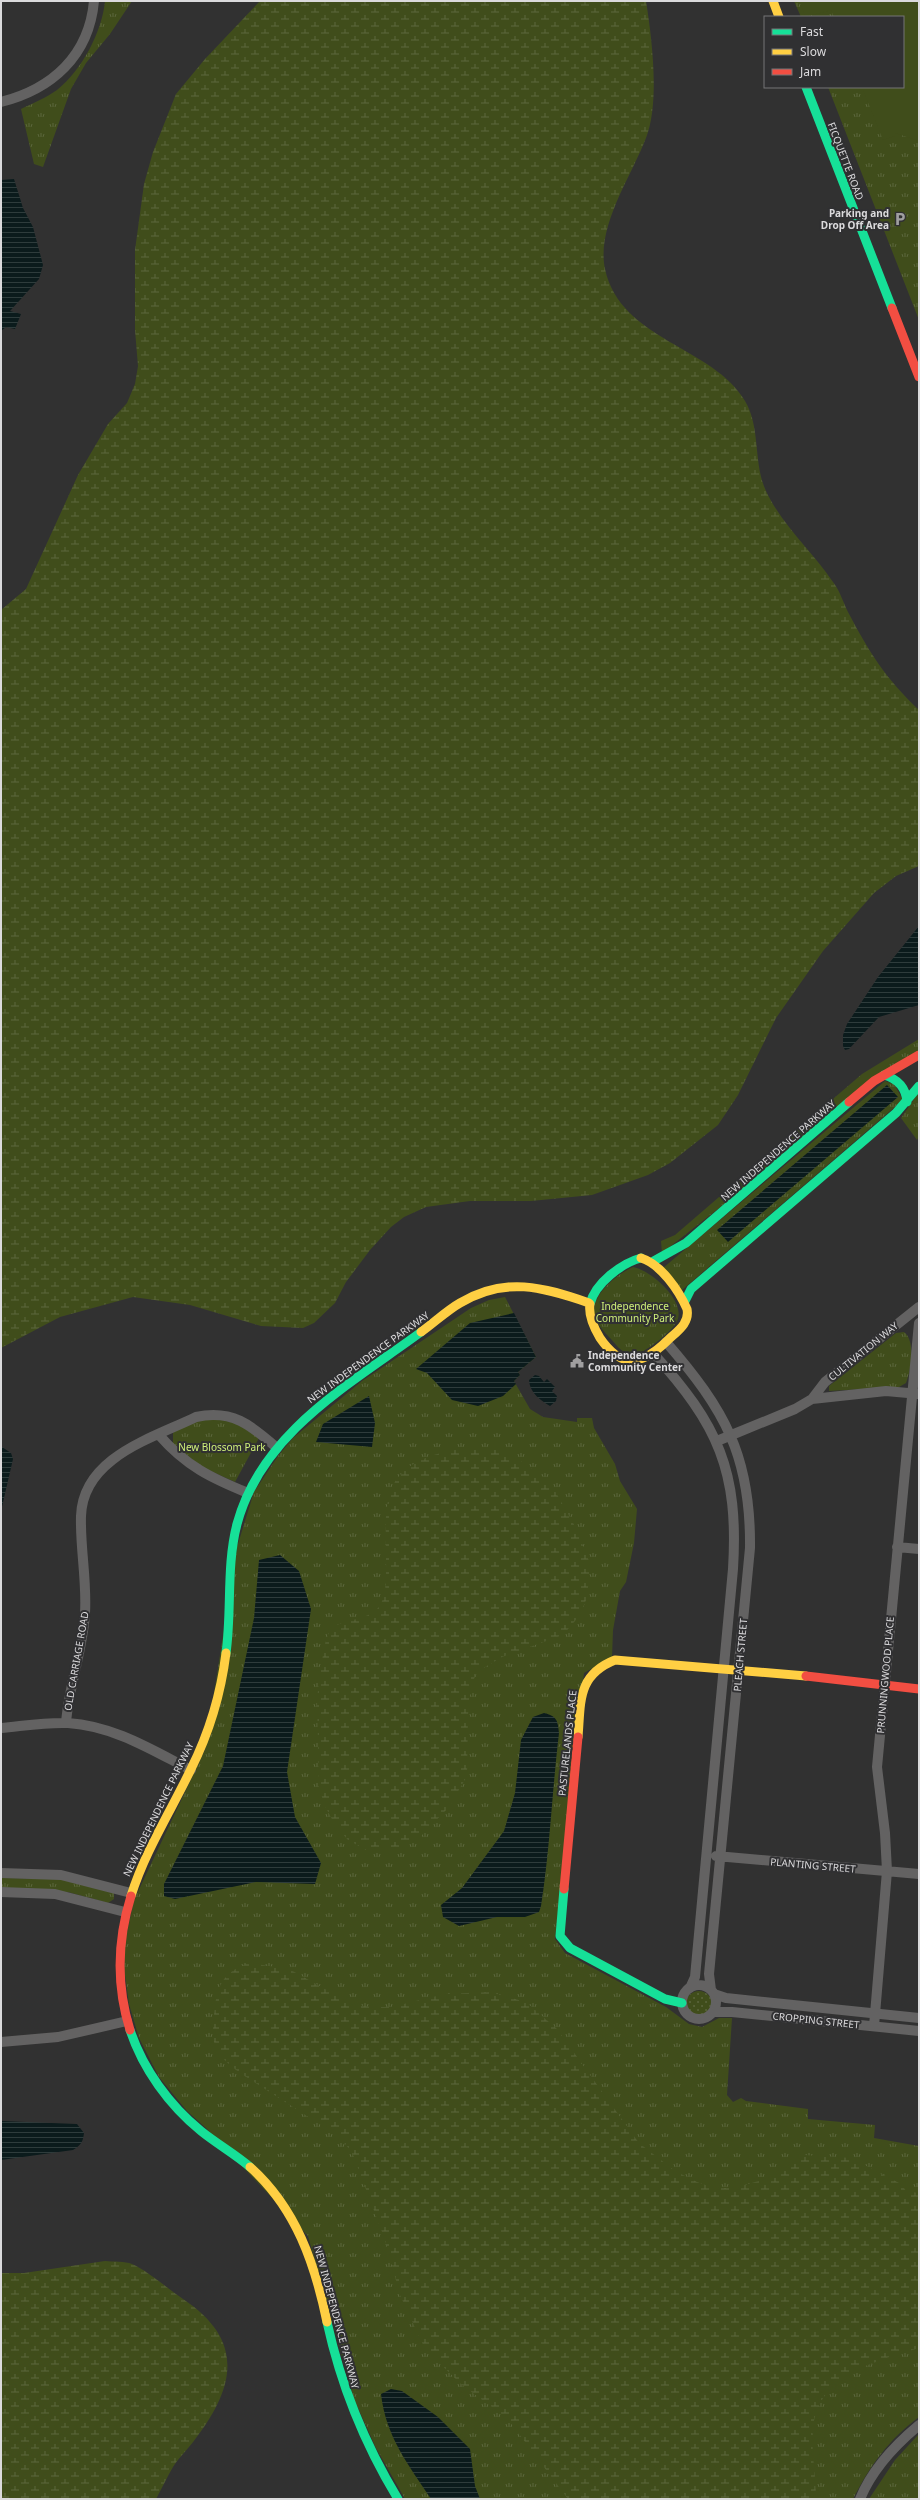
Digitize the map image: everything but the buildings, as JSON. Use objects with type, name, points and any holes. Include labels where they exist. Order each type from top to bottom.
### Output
[{"type":"street","points":[[1,102],[35,90],[59,74],[82,44],[90,22],[94,1]]},
{"type":"street","points":[[773,1],[779,16]]},
{"type":"street","name":"FICQUETTE ROAD","points":[[806,88],[919,377]]},
{"type":"street","name":"NEW INDEPENDENCE PARKWAY","points":[[652,1262],[686,1243],[874,1082],[919,1055]]},
{"type":"street","points":[[884,1075],[897,1080],[905,1090],[907,1102]]},
{"type":"street","points":[[685,1301],[691,1289],[907,1102],[919,1086]]},
{"type":"street","points":[[642,1258],[652,1262],[685,1301],[688,1314],[684,1325],[666,1342],[640,1361],[618,1357],[601,1340],[590,1319],[589,1303],[593,1290],[628,1261],[642,1258]]},
{"type":"street","name":"NEW INDEPENDENCE PARKWAY","points":[[398,2499],[372,2457],[352,2412],[335,2355],[316,2276],[307,2248],[296,2225],[278,2198],[256,2172],[210,2139],[171,2102],[154,2079],[127,2021],[121,1989],[119,1958],[120,1936],[125,1912],[139,1870],[191,1770],[211,1719],[224,1665],[229,1558],[233,1538],[248,1493],[277,1448],[316,1407],[460,1304],[491,1290],[509,1285],[528,1284],[546,1287],[589,1303]]},
{"type":"street","name":"CULTIVATION WAY","points":[[717,1441],[795,1409],[812,1399],[825,1382],[919,1307]]},
{"type":"street","name":"PRUNNINGWOOD PLACE","points":[[874,2026],[887,1871],[885,1834],[877,1767],[897,1547],[916,1394],[919,1323]]},
{"type":"street","name":"PLEACH STREET","points":[[666,1342],[698,1378],[732,1436],[744,1473],[750,1522],[739,1669],[709,1974],[712,1992]]},
{"type":"street","name":"PLEACH STREET","points":[[653,1352],[695,1401],[717,1441],[730,1483],[735,1523],[725,1670],[695,1977],[690,1988]]},
{"type":"street","name":"CULTIVATION WAY","points":[[812,1399],[860,1392],[916,1394]]},
{"type":"street","name":"OLD CARRIAGE ROAD","points":[[66,1723],[68,1696],[81,1642],[85,1615],[86,1589],[81,1516],[84,1500],[90,1485],[107,1464],[120,1454],[196,1417],[210,1414],[224,1415],[238,1419],[255,1429],[277,1448]]},
{"type":"street","points":[[159,1435],[188,1464],[203,1474],[248,1493]]},
{"type":"street","points":[[897,1547],[919,1549]]},
{"type":"street","name":"PASTURELANDS PLACE","points":[[682,2003],[665,1999],[570,1948],[560,1936],[583,1690],[590,1674],[596,1668],[615,1660],[725,1670],[739,1669],[919,1689]]},
{"type":"street","points":[[1,1728],[66,1723],[100,1728],[126,1737],[191,1770]]},
{"type":"street","name":"PLANTING STREET","points":[[707,1855],[919,1874]]},
{"type":"street","points":[[1,1873],[61,1875],[131,1893]]},
{"type":"street","points":[[1,1892],[55,1894],[125,1912]]},
{"type":"street","points":[[699,1985],[712,1992],[716,2006],[713,2012],[704,2019],[693,2018],[685,2012],[682,2003],[683,1996],[690,1988],[699,1985]]},
{"type":"street","name":"CROPPING STREET","points":[[712,1992],[726,1998],[919,2018]]},
{"type":"street","name":"CROPPING STREET","points":[[713,2012],[732,2012],[919,2031]]},
{"type":"street","points":[[1,2042],[64,2036],[127,2021]]},
{"type":"street","points":[[860,2499],[882,2462],[900,2441],[919,2425]]},
{"type":"green space","points":[[105,1],[132,1],[110,34],[86,63],[71,89],[43,167],[34,164],[21,109],[57,90],[75,72],[95,38],[100,25]]},
{"type":"green space","points":[[260,1],[646,1],[654,70],[653,107],[646,138],[616,202],[610,219],[604,253],[605,269],[614,293],[629,312],[648,328],[712,368],[731,383],[745,401],[750,411],[753,423],[759,469],[766,491],[780,515],[835,585],[848,612],[879,664],[907,699],[919,710],[919,866],[896,876],[874,893],[823,951],[776,1018],[738,1095],[718,1125],[670,1163],[648,1175],[592,1195],[531,1201],[470,1201],[426,1207],[404,1217],[391,1227],[370,1250],[346,1282],[335,1303],[314,1323],[303,1328],[261,1326],[190,1305],[133,1297],[60,1317],[1,1348],[1,610],[26,589],[78,475],[108,424],[127,403],[135,384],[138,366],[135,330],[135,250],[144,184],[153,152],[176,94],[205,59]]},
{"type":"green space","points":[[794,1],[919,1],[919,320],[828,88],[904,88],[904,16],[801,16]]},
{"type":"green space","points":[[800,1],[919,1],[919,141],[895,133],[895,136],[883,140],[862,88],[904,88],[904,16],[834,16],[831,10],[805,16]]},
{"type":"green space","points":[[919,1039],[919,1051],[662,1253],[661,1241],[675,1235],[862,1074]]},
{"type":"green space","points":[[885,1081],[894,1084],[903,1100],[682,1290],[663,1268]]},
{"type":"green space","points":[[919,1092],[919,1136],[917,1140],[901,1118]]},
{"type":"green space","name":"Independence Community Park","points":[[633,1267],[641,1269],[649,1274],[666,1289],[673,1297],[679,1315],[676,1323],[662,1338],[649,1348],[632,1355],[626,1353],[618,1347],[601,1327],[596,1320],[594,1307],[601,1292],[620,1274]]},
{"type":"green space","points":[[505,1297],[536,1357],[518,1372],[520,1375],[514,1381],[530,1409],[543,1417],[577,1422],[577,1418],[592,1418],[594,1428],[615,1464],[620,1481],[637,1509],[634,1543],[626,1582],[620,1591],[613,1630],[612,1657],[584,1673],[555,1939],[565,1953],[666,2007],[689,2024],[702,2027],[719,2018],[732,2018],[727,2095],[733,2102],[741,2098],[746,2101],[808,2109],[808,2119],[875,2125],[874,2138],[919,2146],[919,2417],[898,2434],[889,2444],[873,2464],[853,2499],[405,2499],[376,2448],[354,2399],[308,2236],[206,2128],[187,2111],[159,2077],[139,2038],[129,2004],[124,1968],[125,1942],[134,1900],[205,1750],[237,1547],[254,1492],[278,1456],[293,1438],[362,1381],[471,1308],[489,1300]]},
{"type":"green space","points":[[904,1332],[908,1336],[911,1349],[911,1364],[906,1383],[899,1387],[829,1391],[829,1386],[896,1333]]},
{"type":"green space","name":"New Blossom Park","points":[[216,1418],[238,1424],[259,1438],[235,1482],[202,1467],[173,1444],[173,1433],[175,1430],[204,1419]]},
{"type":"green space","points":[[455,1450],[498,1450],[515,1457],[550,1482],[577,1530],[589,1561],[589,1581],[586,1600],[580,1615],[563,1635],[502,1657],[482,1669],[475,1676],[471,1688],[468,1715],[467,1776],[449,1807],[420,1837],[407,1846],[368,1851],[348,1840],[335,1825],[325,1806],[319,1788],[317,1698],[324,1647],[330,1629],[336,1625],[374,1612],[381,1603],[386,1585],[387,1508],[390,1492],[398,1478],[410,1466],[429,1457]]},
{"type":"green space","points":[[1,1878],[63,1879],[114,1893],[114,1899],[108,1903],[68,1892],[1,1890]]},
{"type":"green space","points":[[249,1963],[289,1969],[352,2004],[371,2007],[391,2007],[445,1994],[490,1992],[526,2002],[557,2029],[639,2143],[675,2171],[697,2182],[716,2188],[734,2188],[766,2179],[805,2155],[851,2158],[901,2184],[906,2191],[919,2193],[919,2348],[867,2365],[851,2373],[837,2383],[825,2395],[817,2410],[813,2429],[816,2499],[568,2499],[507,2418],[463,2386],[425,2349],[400,2295],[385,2240],[352,2152],[338,2136],[240,2073],[219,2053],[213,2039],[218,1990],[226,1977],[239,1967]]},
{"type":"green space","points":[[699,1991],[708,1995],[712,2004],[708,2013],[699,2017],[690,2013],[686,2004],[690,1995]]},
{"type":"green space","points":[[105,2261],[129,2263],[145,2271],[202,2314],[216,2330],[224,2346],[227,2363],[226,2381],[220,2399],[210,2418],[173,2467],[156,2499],[1,2499],[1,2273],[24,2273]]},
{"type":"green space","points":[[918,2435],[919,2499],[869,2499],[895,2460]]},
{"type":"shaded area","points":[[14,179],[23,208],[33,227],[43,265],[39,279],[10,311],[21,314],[15,329],[6,327],[1,331],[1,180]]},
{"type":"shaded area","points":[[919,926],[919,1005],[879,1017],[849,1049],[845,1050],[843,1046],[843,1035],[847,1024],[878,977]]},
{"type":"shaded area","points":[[887,1085],[898,1097],[728,1242],[717,1230]]},
{"type":"shaded area","points":[[514,1313],[536,1357],[518,1372],[520,1375],[514,1381],[516,1384],[503,1396],[478,1406],[452,1400],[427,1373],[416,1369],[470,1323]]},
{"type":"shaded area","points":[[535,1375],[539,1376],[544,1382],[547,1379],[555,1387],[552,1391],[557,1396],[556,1401],[550,1406],[543,1402],[534,1393],[530,1385],[529,1380]]},
{"type":"shaded area","points":[[369,1396],[375,1423],[372,1447],[316,1442],[323,1424]]},
{"type":"shaded area","points":[[2,1447],[11,1453],[13,1459],[1,1511]]},
{"type":"shaded area","points":[[280,1555],[299,1571],[311,1609],[287,1772],[295,1817],[321,1863],[315,1884],[256,1882],[175,1899],[164,1896],[164,1884],[223,1766],[254,1618],[259,1560]]},
{"type":"shaded area","points":[[544,1713],[554,1717],[558,1725],[559,1733],[547,1863],[539,1912],[525,1917],[497,1917],[459,1926],[443,1917],[441,1905],[462,1888],[504,1831],[515,1793],[521,1740],[533,1717]]},
{"type":"shaded area","points":[[1,2121],[77,2124],[84,2133],[84,2136],[81,2143],[73,2150],[1,2160]]},
{"type":"shaded area","points":[[391,2389],[402,2391],[438,2417],[470,2449],[475,2486],[480,2499],[431,2499],[399,2450],[388,2424],[381,2394]]},
{"type":"traffic: fast","points":[[806,88],[892,308]]},
{"type":"traffic: fast","points":[[884,1075],[893,1079],[903,1088],[907,1102]]},
{"type":"traffic: fast","points":[[685,1301],[691,1289],[896,1113],[919,1086]]},
{"type":"traffic: fast","points":[[652,1262],[686,1243],[849,1102]]},
{"type":"traffic: fast","points":[[590,1304],[597,1289],[610,1275],[626,1264],[641,1258]]},
{"type":"traffic: fast","points":[[226,1653],[229,1621],[231,1556],[237,1524],[249,1492],[266,1463],[287,1437],[311,1413],[365,1371],[421,1332]]},
{"type":"traffic: fast","points":[[564,1889],[560,1936],[570,1948],[665,1999],[682,2003]]},
{"type":"traffic: fast","points":[[130,2030],[142,2059],[158,2085],[178,2110],[201,2131],[250,2167]]},
{"type":"traffic: fast","points":[[327,2322],[339,2369],[355,2414],[375,2457],[398,2499]]},
{"type":"traffic: slow","points":[[773,1],[779,16]]},
{"type":"traffic: slow","points":[[590,1304],[591,1317],[600,1338],[608,1348],[616,1355],[624,1359],[641,1359],[658,1349],[667,1341],[682,1327],[686,1319],[687,1309],[679,1294],[662,1272],[656,1266],[641,1258]]},
{"type":"traffic: slow","points":[[421,1332],[460,1303],[493,1289],[508,1287],[540,1289],[556,1292],[589,1303]]},
{"type":"traffic: slow","points":[[131,1896],[143,1863],[183,1785],[209,1727],[221,1683],[226,1653]]},
{"type":"traffic: slow","points":[[578,1737],[581,1701],[587,1682],[594,1673],[603,1666],[615,1660],[806,1676]]},
{"type":"traffic: slow","points":[[250,2167],[280,2200],[301,2238],[316,2279],[327,2322]]},
{"type":"traffic: jam","points":[[892,308],[919,377]]},
{"type":"traffic: jam","points":[[849,1102],[874,1081],[919,1055]]},
{"type":"traffic: jam","points":[[806,1676],[919,1689]]},
{"type":"traffic: jam","points":[[564,1889],[578,1737]]},
{"type":"traffic: jam","points":[[130,2030],[122,1996],[120,1963],[123,1930],[131,1896]]},
{"type":"place","name":"Parking and Drop Off Area","points":[[900,219]]},
{"type":"place","name":"Independence Community Center","points":[[577,1361]]}]
